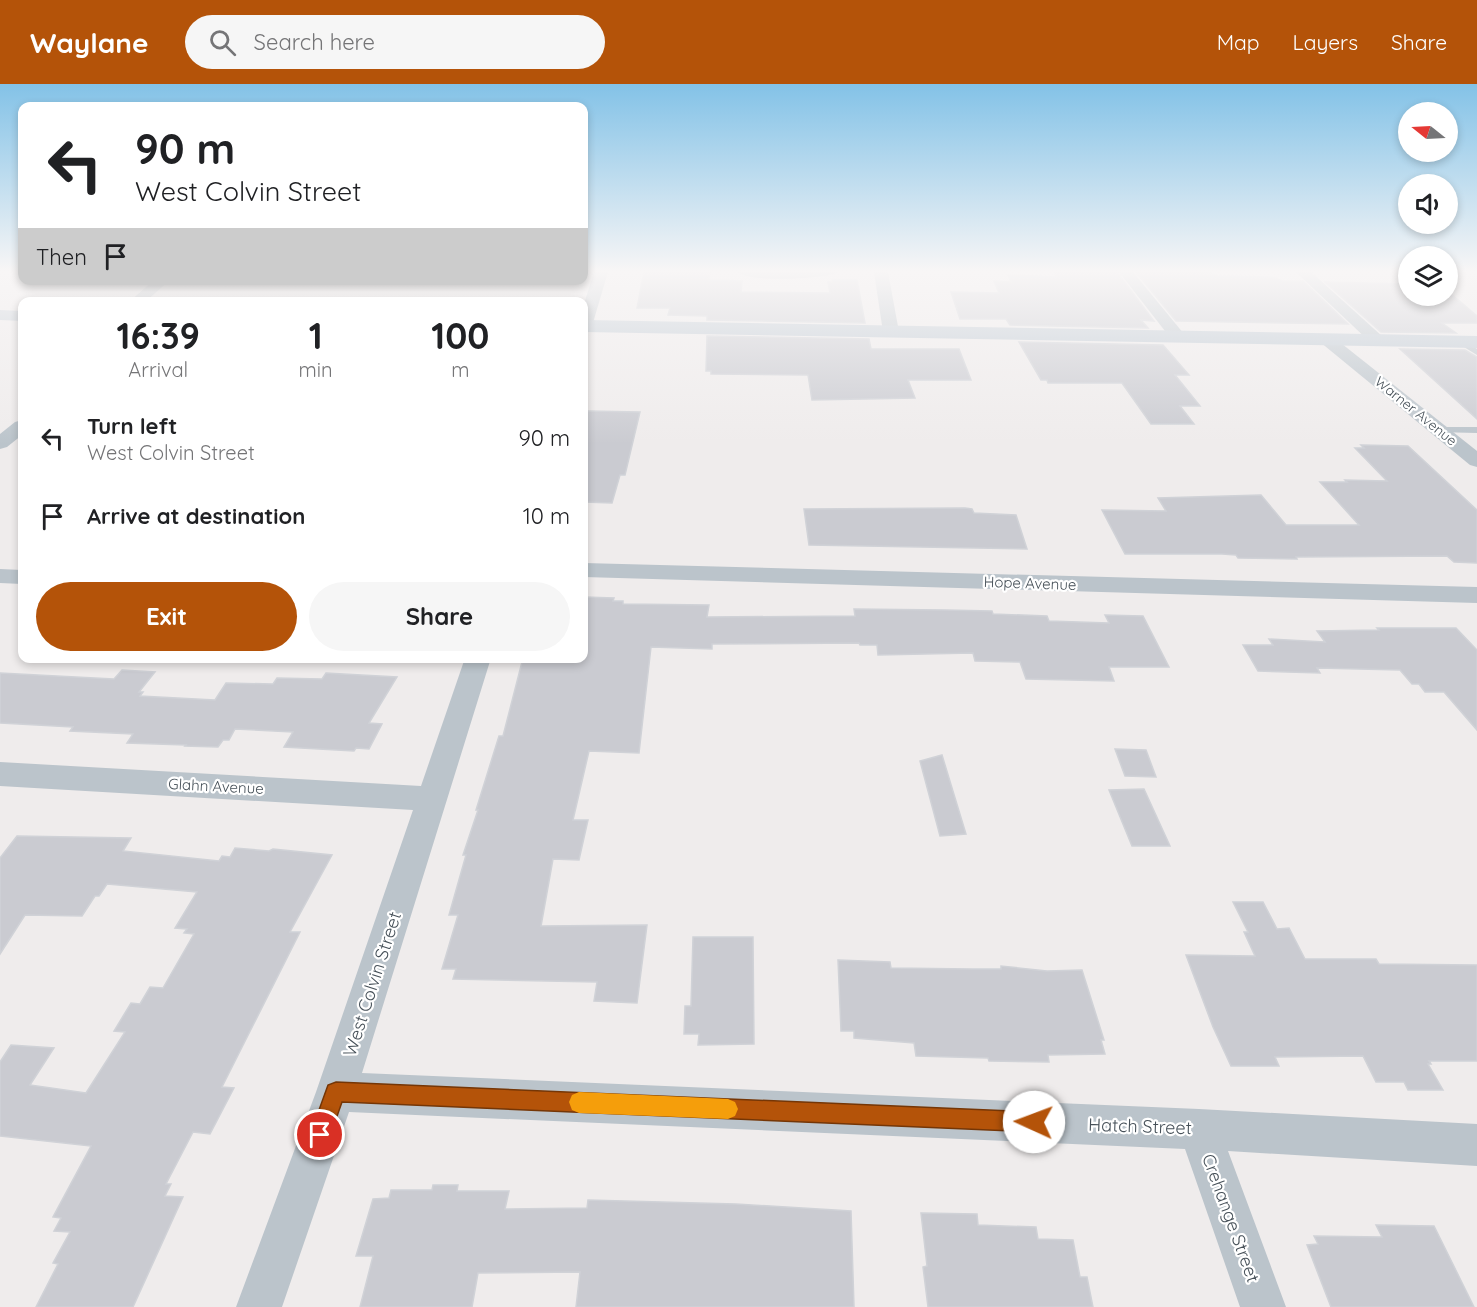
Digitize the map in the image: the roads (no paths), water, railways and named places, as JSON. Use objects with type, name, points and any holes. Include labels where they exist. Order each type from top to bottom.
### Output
[{"type":"street","points":[[741,329],[1377,340],[1472,346]]},
{"type":"street","points":[[1172,329],[1178,337]]},
{"type":"street","points":[[1365,329],[1377,340]]},
{"type":"street","name":"Warner Avenue","points":[[1326,339],[1477,461]]},
{"type":"street","points":[[0,443],[18,429]]},
{"type":"street","name":"Hope Avenue","points":[[588,570],[1477,595]]},
{"type":"street","points":[[0,576],[18,577]]},
{"type":"street","name":"West Colvin Street","points":[[259,1307],[336,1092],[476,663]]},
{"type":"street","name":"Glahn Avenue","points":[[0,774],[433,799]]},
{"type":"street","name":"Hatch Street","points":[[336,1092],[1199,1129],[1477,1145]]},
{"type":"street","name":"Crehange Street","points":[[1199,1129],[1263,1307]]},
{"type":"lane","points":[[1439,430],[1477,430]]}]
